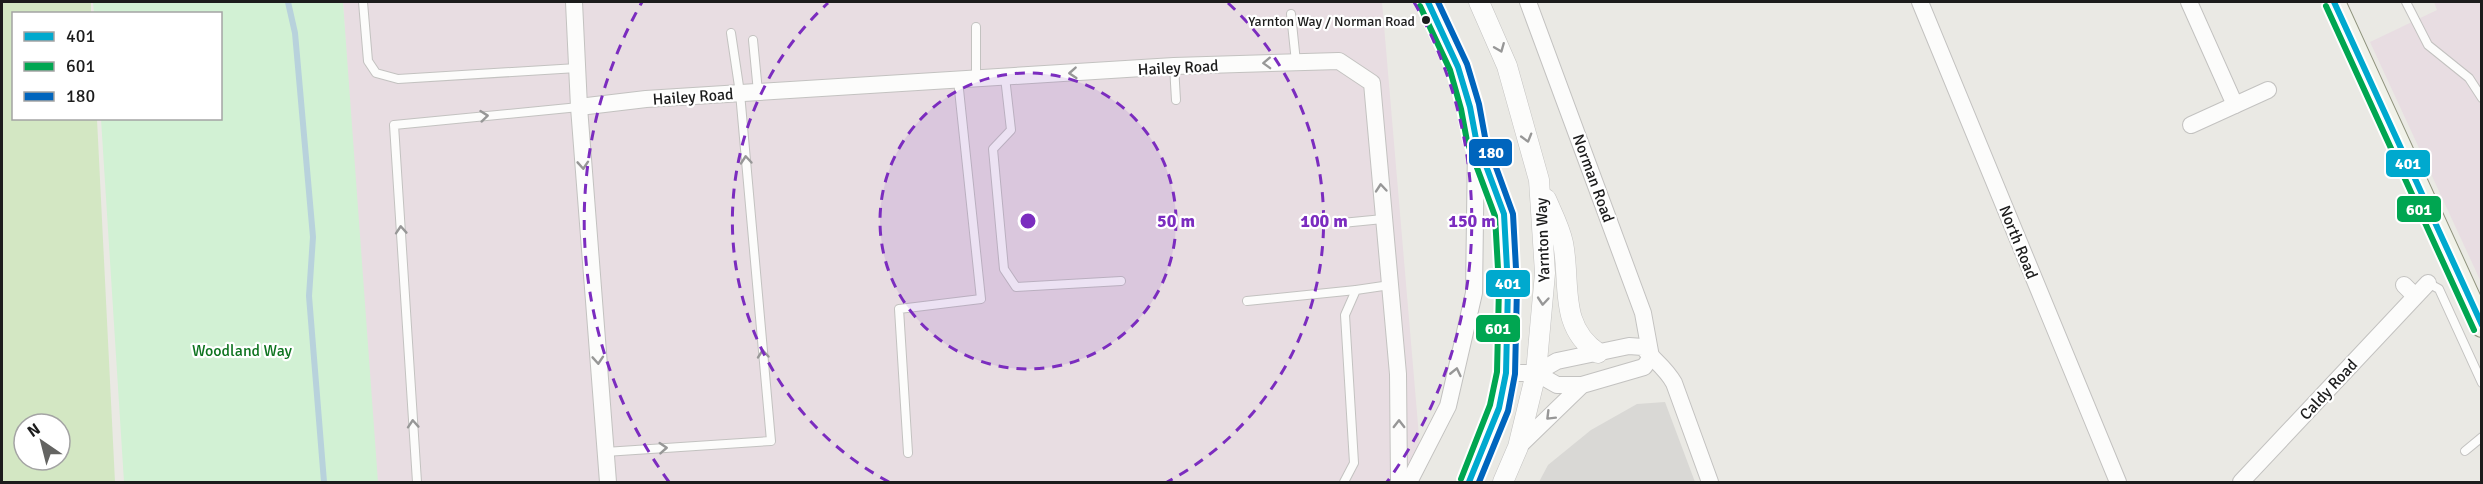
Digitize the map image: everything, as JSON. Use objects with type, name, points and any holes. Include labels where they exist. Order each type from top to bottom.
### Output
[{"type":"main road","points":[[2334,2],[2481,326]]},
{"type":"street","points":[[574,2],[579,107],[608,483]]},
{"type":"street","points":[[1428,2],[1458,67],[1470,107],[1476,140],[1504,214],[1508,287],[1506,374],[1499,408],[1469,483]]},
{"type":"street","name":"Yarnton Way","points":[[1479,2],[1507,66],[1539,180],[1545,273],[1536,373],[1518,447],[1503,483]]},
{"type":"street","name":"Norman Road","points":[[1528,2],[1643,313],[1651,357]]},
{"type":"street","name":"North Road","points":[[1920,2],[2118,483]]},
{"type":"street","points":[[2189,2],[2235,105]]},
{"type":"street","name":"Hailey Road","points":[[579,107],[646,99],[1174,66],[1339,61],[1372,83],[1398,374],[1399,483]]},
{"type":"street","points":[[2191,124],[2268,90]]},
{"type":"street","points":[[1409,483],[1448,406],[1474,294],[1476,140]]},
{"type":"street","points":[[1539,180],[1563,242],[1570,314],[1584,344],[1598,352]]},
{"type":"street","name":"Caldy Road","points":[[2241,483],[2409,291],[2427,283]]},
{"type":"street","points":[[1506,374],[1536,373],[1557,361],[1629,346],[1643,347],[1651,357],[1659,362],[1674,384],[1710,483]]},
{"type":"street","points":[[1536,373],[1557,386],[1582,385],[1644,367],[1651,357]]},
{"type":"street","points":[[1518,447],[1582,385]]},
{"type":"lane","points":[[363,2],[368,61],[376,73],[398,79],[577,68]]},
{"type":"lane","points":[[2406,2],[2428,45],[2469,78],[2481,98]]},
{"type":"lane","points":[[1291,14],[1296,62]]},
{"type":"lane","points":[[976,27],[976,78]]},
{"type":"lane","points":[[605,452],[771,441],[740,93],[730,33]]},
{"type":"lane","points":[[753,40],[758,92]]},
{"type":"lane","points":[[1174,66],[1176,100]]},
{"type":"lane","points":[[1005,77],[1011,130],[993,149],[1004,269],[1016,287],[1121,281]]},
{"type":"lane","points":[[908,453],[899,309],[981,299],[958,80]]},
{"type":"lane","points":[[417,483],[394,125],[579,107]]},
{"type":"lane","points":[[1342,223],[1383,219]]},
{"type":"lane","points":[[2427,283],[2439,289],[2481,383]]},
{"type":"lane","points":[[1247,301],[1390,285]]},
{"type":"lane","points":[[1344,483],[1354,463],[1345,315],[1356,290]]},
{"type":"lane","points":[[2465,451],[2481,437]]},
{"type":"shaded area","points":[[343,2],[1382,2],[1420,448],[1394,482],[374,482]]},
{"type":"shaded area","points":[[2434,2],[2481,2],[2481,282],[2370,42],[2437,10]]},
{"type":"shaded area","points":[[1665,402],[1695,482],[1539,482],[1548,465],[1591,430],[1637,404]]},
{"type":"green space","points":[[2,2],[91,2],[91,12],[12,12],[12,120],[97,120],[115,482],[2,482]]},
{"type":"green space","name":"Woodland Way","points":[[93,2],[343,2],[378,482],[124,482],[101,120],[222,120],[222,12],[94,12]]},
{"type":"waterway","points":[[288,2],[295,33],[313,237],[309,296],[324,482]]},
{"type":"transit line","name":"401","points":[[1428,2],[1458,67],[1470,107],[1476,139],[1504,214],[1508,287],[1506,373],[1499,408],[1469,482]]},
{"type":"transit line","name":"180","points":[[1438,2],[1467,64],[1479,104],[1485,137],[1513,214],[1517,287],[1515,374],[1508,411],[1479,482]]},
{"type":"transit line","name":"401","points":[[2334,2],[2482,325]]},
{"type":"transit line","name":"601","points":[[1420,6],[1450,70],[1467,141],[1495,216],[1499,287],[1497,372],[1490,405],[1461,479]]},
{"type":"transit line","name":"601","points":[[2326,6],[2474,330]]},
{"type":"place","name":"Yarnton Way / Norman Road","points":[[1426,20]]}]
